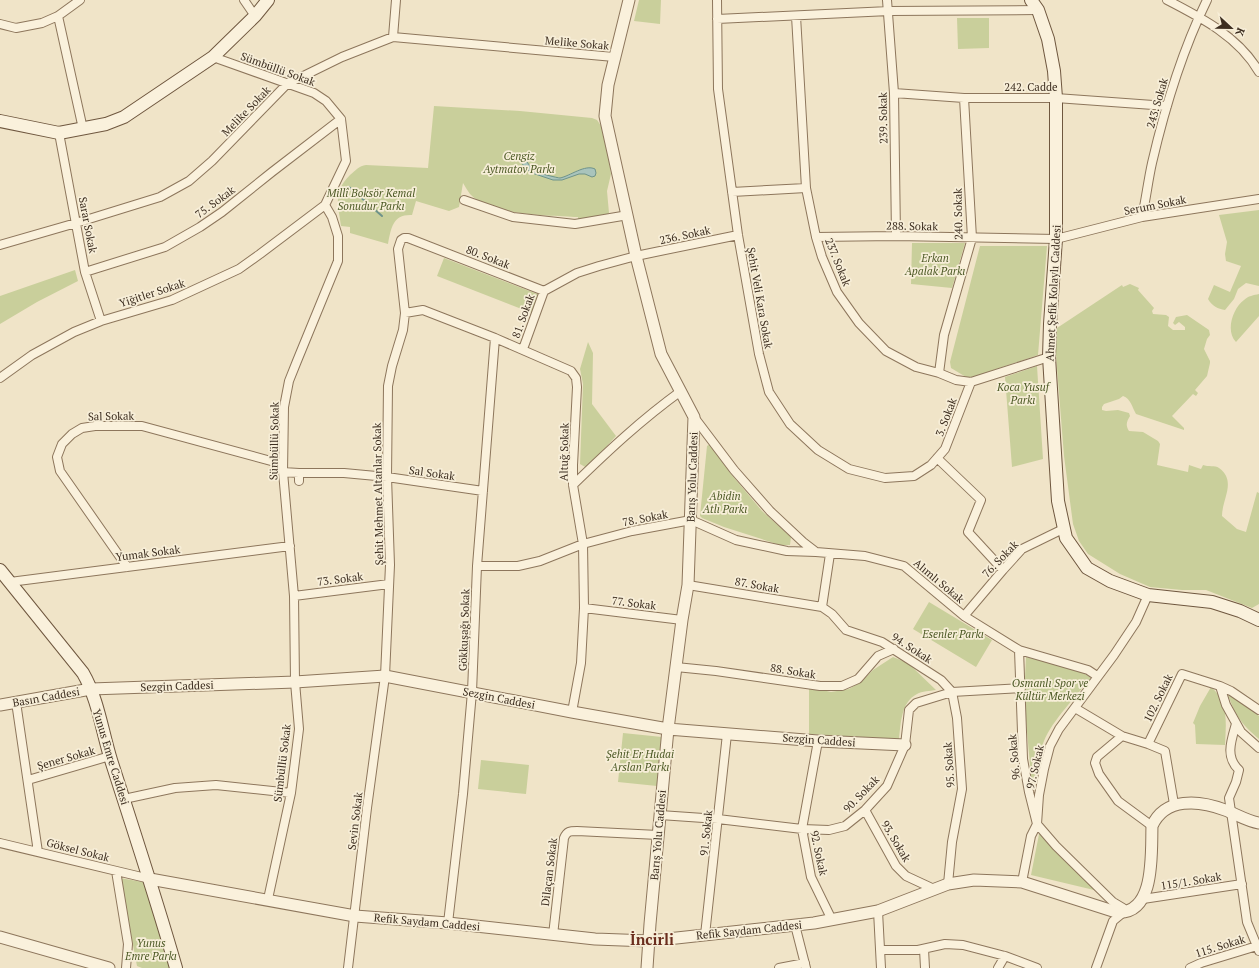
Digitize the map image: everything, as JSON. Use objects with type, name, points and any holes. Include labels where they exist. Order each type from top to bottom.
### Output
[{"type":"main road","points":[[0,121],[59,133],[106,124],[124,117],[213,57],[255,16],[268,0]]},
{"type":"main road","name":"Ahmet Şefik Kolaylı Caddesi","points":[[1034,5],[1048,39],[1054,71],[1056,98],[1056,239],[1049,356],[1058,501],[1066,538],[1087,568],[1110,580],[1148,595],[1212,602],[1259,619]]},
{"type":"main road","name":"Yunus Emre Caddesi","points":[[0,570],[83,674],[91,689],[110,756],[150,879],[176,968]]},
{"type":"street","points":[[0,24],[16,28],[42,23],[58,16],[80,0]]},
{"type":"street","points":[[244,0],[255,16]]},
{"type":"street","points":[[393,37],[396,0]]},
{"type":"street","name":"Barış Yolu Caddesi","points":[[629,0],[608,85],[605,116],[636,256],[662,354],[694,417],[688,584],[668,729],[647,968]]},
{"type":"street","name":"Şehit Veli Kara Sokak","points":[[717,0],[718,89],[738,235],[759,354],[769,392],[790,424],[818,450],[849,469],[885,478],[914,476],[937,458]]},
{"type":"street","name":"239. Sokak","points":[[887,0],[894,93],[896,236]]},
{"type":"street","points":[[1167,0],[1199,16],[1227,36],[1253,62],[1259,72]]},
{"type":"street","name":"243. Sokak","points":[[1142,217],[1152,163],[1167,106],[1182,59],[1207,0]]},
{"type":"street","points":[[717,19],[1034,5]]},
{"type":"street","points":[[58,16],[83,129]]},
{"type":"street","name":"237. Sokak","points":[[796,16],[806,188],[816,237],[822,257],[837,292],[859,323],[886,351],[916,367],[939,373],[956,380],[971,382],[1049,356]]},
{"type":"street","name":"Melike Sokak","points":[[0,245],[76,224],[160,197],[189,182],[212,161],[287,84],[342,57],[393,37],[614,57]]},
{"type":"street","name":"Sümbüllü Sokak","points":[[213,57],[314,93],[326,101],[341,119]]},
{"type":"street","name":"242. Cadde","points":[[894,93],[964,98],[1056,98],[1167,106]]},
{"type":"street","name":"240. Sokak","points":[[939,373],[944,335],[972,238],[964,98]]},
{"type":"street","points":[[325,205],[346,161],[341,119]]},
{"type":"street","name":"75. Sokak","points":[[85,272],[165,247],[200,227],[222,212],[341,119]]},
{"type":"street","name":"Sarar Sokak","points":[[59,133],[85,272],[101,320]]},
{"type":"street","points":[[732,192],[806,188]]},
{"type":"street","name":"Serum Sokak","points":[[1056,239],[1142,217],[1259,199]]},
{"type":"street","points":[[464,200],[513,217],[575,224],[628,215]]},
{"type":"street","name":"Sümbüllü Sokak","points":[[268,899],[291,793],[299,729],[295,682],[294,596],[282,468],[284,407],[289,381],[338,261],[338,236],[332,217],[325,205]]},
{"type":"street","name":"Yiğitler Sokak","points":[[0,378],[32,355],[74,332],[101,320],[172,300],[239,269],[325,205]]},
{"type":"street","name":"236. Sokak","points":[[636,256],[738,235]]},
{"type":"street","name":"288. Sokak","points":[[816,237],[896,236],[1056,239]]},
{"type":"street","name":"80. Sokak","points":[[405,313],[398,249],[400,240],[404,238],[408,238],[544,291]]},
{"type":"street","points":[[544,291],[577,273],[636,256]]},
{"type":"street","name":"81. Sokak","points":[[523,350],[544,291]]},
{"type":"street","name":"Altuğ Sokak","points":[[405,313],[423,310],[495,338],[571,371],[576,378],[577,387],[573,465],[574,485],[583,544],[584,608],[581,663],[572,712]]},
{"type":"street","name":"Şehit Mehmet Altanlar Sokak","points":[[385,676],[390,565],[387,477],[388,386],[392,366],[403,330],[405,313]]},
{"type":"street","name":"Gökkuşağı Sokak","points":[[448,923],[463,794],[472,692],[477,566],[495,338]]},
{"type":"street","name":"3. Sokak","points":[[937,458],[945,449],[971,382]]},
{"type":"street","points":[[574,485],[615,444],[681,391]]},
{"type":"street","points":[[694,417],[734,470],[770,510],[803,542],[816,552]]},
{"type":"street","name":"Sal Sokak","points":[[127,567],[60,471],[57,456],[62,444],[72,434],[82,428],[94,426],[142,426],[282,468],[299,477],[344,473],[387,477],[483,491]]},
{"type":"street","points":[[937,458],[982,500],[968,532],[1002,570]]},
{"type":"street","points":[[691,520],[736,540],[787,551],[816,552]]},
{"type":"street","name":"78. Sokak","points":[[477,566],[518,566],[540,561],[583,544],[632,531],[691,520]]},
{"type":"street","name":"76. Sokak","points":[[964,616],[1002,570],[1022,549],[1063,528]]},
{"type":"street","name":"Yumak Sokak","points":[[10,582],[290,546]]},
{"type":"street","name":"Alımlı Sokak","points":[[816,552],[865,556],[904,566],[964,616],[1019,650],[1088,670],[1097,676]]},
{"type":"street","points":[[822,607],[830,554]]},
{"type":"street","name":"73. Sokak","points":[[294,596],[389,584]]},
{"type":"street","name":"87. Sokak","points":[[688,584],[822,607]]},
{"type":"street","name":"97. Sokak","points":[[1037,824],[1039,795],[1050,746],[1059,729],[1114,655],[1136,622],[1148,595]]},
{"type":"street","name":"94. Sokak","points":[[822,607],[832,614],[846,630],[882,642],[894,649],[941,680],[952,692]]},
{"type":"street","name":"77. Sokak","points":[[584,608],[682,620]]},
{"type":"street","name":"88. Sokak","points":[[676,667],[716,670],[820,686],[842,686],[858,678],[878,656],[894,649]]},
{"type":"street","name":"96. Sokak","points":[[1019,650],[1023,759],[1028,792],[1037,824]]},
{"type":"street","name":"102. Sokak","points":[[1148,744],[1182,674],[1231,691],[1259,710]]},
{"type":"street","name":"Sezgin Caddesi","points":[[91,689],[295,682],[385,676],[668,729],[818,741],[905,746]]},
{"type":"street","name":"Sevin Sokak","points":[[348,968],[367,808],[385,676]]},
{"type":"street","points":[[1220,686],[1226,705],[1241,732],[1259,748]]},
{"type":"street","name":"90. Sokak","points":[[660,815],[718,819],[802,829],[828,830],[845,826],[865,810],[887,786],[905,746],[909,710],[916,703],[952,692],[1021,688]]},
{"type":"street","name":"Basın Caddesi","points":[[0,705],[91,689]]},
{"type":"street","name":"95. Sokak","points":[[948,884],[952,842],[962,789],[957,718],[952,692]]},
{"type":"street","name":"Şener Sokak","points":[[16,702],[38,852]]},
{"type":"street","points":[[1075,708],[1122,736],[1165,751],[1174,804]]},
{"type":"street","points":[[1236,724],[1230,758],[1239,770],[1236,782],[1229,798],[1247,922],[1258,949]]},
{"type":"street","name":"91. Sokak","points":[[705,935],[728,734]]},
{"type":"street","points":[[1122,736],[1097,757],[1095,763],[1099,774],[1118,801],[1152,826]]},
{"type":"street","name":"92. Sokak","points":[[818,741],[802,829],[811,877],[832,920]]},
{"type":"street","name":"Şener Sokak","points":[[28,780],[110,756]]},
{"type":"street","points":[[124,799],[175,788],[216,786],[291,793]]},
{"type":"street","points":[[1096,968],[1113,921],[1124,912],[1138,905],[1148,887],[1152,826],[1162,811],[1174,804],[1206,804],[1259,823]]},
{"type":"street","name":"93. Sokak","points":[[865,810],[896,866],[906,876],[934,889]]},
{"type":"street","points":[[1022,882],[1031,836],[1037,824],[1061,851],[1113,902],[1121,906],[1124,912]]},
{"type":"street","name":"Dilaçan Sokak","points":[[553,935],[564,838],[566,833],[570,831],[577,831],[658,835]]},
{"type":"street","name":"Göksel Sokak","points":[[0,843],[150,879]]},
{"type":"street","points":[[116,870],[128,944],[126,968]]},
{"type":"street","name":"Refik Saydam Caddesi","points":[[150,879],[268,899],[355,916],[448,923],[595,939],[649,940],[832,920],[878,911],[948,884],[974,880],[1022,882],[1116,912],[1124,912]]},
{"type":"street","name":"115/1. Sokak","points":[[1142,899],[1242,884]]},
{"type":"street","points":[[878,911],[881,968]]},
{"type":"street","points":[[779,968],[806,966],[795,925]]},
{"type":"street","points":[[0,937],[109,968]]},
{"type":"street","points":[[880,950],[924,949],[946,944],[963,945],[1005,956],[1037,968]]},
{"type":"street","points":[[924,949],[925,968]]},
{"type":"street","name":"115. Sokak","points":[[1190,968],[1201,963],[1258,949]]},
{"type":"street","points":[[998,968],[1005,956]]},
{"type":"green space","points":[[639,0],[661,0],[660,24],[634,21]]},
{"type":"green space","points":[[957,18],[989,18],[989,48],[958,49]]},
{"type":"green space","name":"Cengiz Aytmatov Parkı","points":[[434,106],[520,111],[592,118],[597,120],[604,130],[611,174],[607,191],[609,213],[603,217],[578,222],[578,217],[537,215],[491,207],[479,201],[470,194],[463,183],[459,207],[449,211],[416,201],[412,215],[401,217],[394,223],[388,244],[350,233],[350,227],[341,226],[338,199],[341,187],[350,175],[361,166],[428,168]]},
{"type":"green space","points":[[1259,210],[1259,286],[1246,283],[1238,289],[1234,299],[1225,310],[1218,308],[1211,304],[1208,299],[1214,285],[1230,292],[1241,266],[1226,261],[1225,254],[1227,242],[1219,215]]},
{"type":"green space","name":"Erkan Apalak Parkı","points":[[912,243],[965,243],[952,288],[911,284]]},
{"type":"green space","points":[[980,246],[1047,246],[1038,355],[973,377],[966,377],[951,368],[950,362]]},
{"type":"green space","points":[[444,258],[540,295],[532,313],[437,276]]},
{"type":"green space","points":[[75,270],[78,281],[37,302],[0,324],[0,296]]},
{"type":"green space","points":[[1130,284],[1139,288],[1138,290],[1154,308],[1152,311],[1153,314],[1166,315],[1169,317],[1168,326],[1173,330],[1185,330],[1185,327],[1179,322],[1175,325],[1173,323],[1176,317],[1187,315],[1209,330],[1210,335],[1204,349],[1210,363],[1207,376],[1195,390],[1198,393],[1196,396],[1193,394],[1172,416],[1184,428],[1184,430],[1136,414],[1130,401],[1123,396],[1119,399],[1104,404],[1102,410],[1118,410],[1129,413],[1130,416],[1127,421],[1127,425],[1129,431],[1143,432],[1158,441],[1160,444],[1157,465],[1188,472],[1189,465],[1201,469],[1203,465],[1219,468],[1224,473],[1228,484],[1222,516],[1237,529],[1246,532],[1257,492],[1259,493],[1259,604],[1252,608],[1206,590],[1182,590],[1150,587],[1120,574],[1088,554],[1079,541],[1073,524],[1064,456],[1054,330],[1122,285],[1123,287]]},
{"type":"green space","points":[[1259,294],[1259,316],[1236,342],[1231,332],[1234,314],[1240,304],[1246,299]]},
{"type":"green space","points":[[588,342],[593,353],[592,404],[616,436],[587,468],[580,464],[583,384],[580,369]]},
{"type":"green space","name":"Koca Yusuf Parkı","points":[[1037,366],[1043,459],[1012,467],[1005,377]]},
{"type":"green space","name":"Abidin Atlı Parkı","points":[[710,444],[731,474],[762,511],[791,537],[790,545],[780,545],[724,527],[700,516],[707,446]]},
{"type":"green space","name":"Esenler Parkı","points":[[929,602],[992,640],[976,667],[913,629]]},
{"type":"green space","points":[[893,657],[908,663],[936,690],[919,693],[908,702],[901,720],[899,739],[809,734],[809,687],[831,692],[849,689],[861,682],[873,670]]},
{"type":"green space","name":"Osmanlı Spor ve Kültür Merkezi","points":[[1026,657],[1069,667],[1091,678],[1065,708],[1048,733],[1039,757],[1034,786],[1032,786],[1024,699]]},
{"type":"green space","points":[[1211,687],[1217,693],[1224,706],[1226,721],[1225,745],[1196,744],[1195,725],[1193,723],[1200,706]]},
{"type":"green space","points":[[1227,692],[1259,716],[1259,739],[1239,718]]},
{"type":"green space","name":"Şehit Er Hudai Arslan Parkı","points":[[623,733],[662,737],[657,786],[618,782]]},
{"type":"green space","points":[[481,760],[529,765],[526,794],[478,789]]},
{"type":"green space","points":[[1041,824],[1098,886],[1094,890],[1031,875]]},
{"type":"green space","name":"Yunus Emre Parkı","points":[[120,878],[148,883],[174,968],[142,968],[137,966]]},
{"type":"water","points":[[522,159],[524,159],[536,172],[558,178],[587,168],[595,169],[596,173],[595,176],[592,177],[585,174],[579,174],[562,180],[553,180],[532,173],[526,169],[521,162]]},
{"type":"waterway","points":[[349,187],[382,216]]},
{"type":"district","name":"İncirli","points":[[652,940]]},
{"type":"park label","name":"Millî Boksör Kemal Sonudur Parkı","points":[[371,199]]}]
